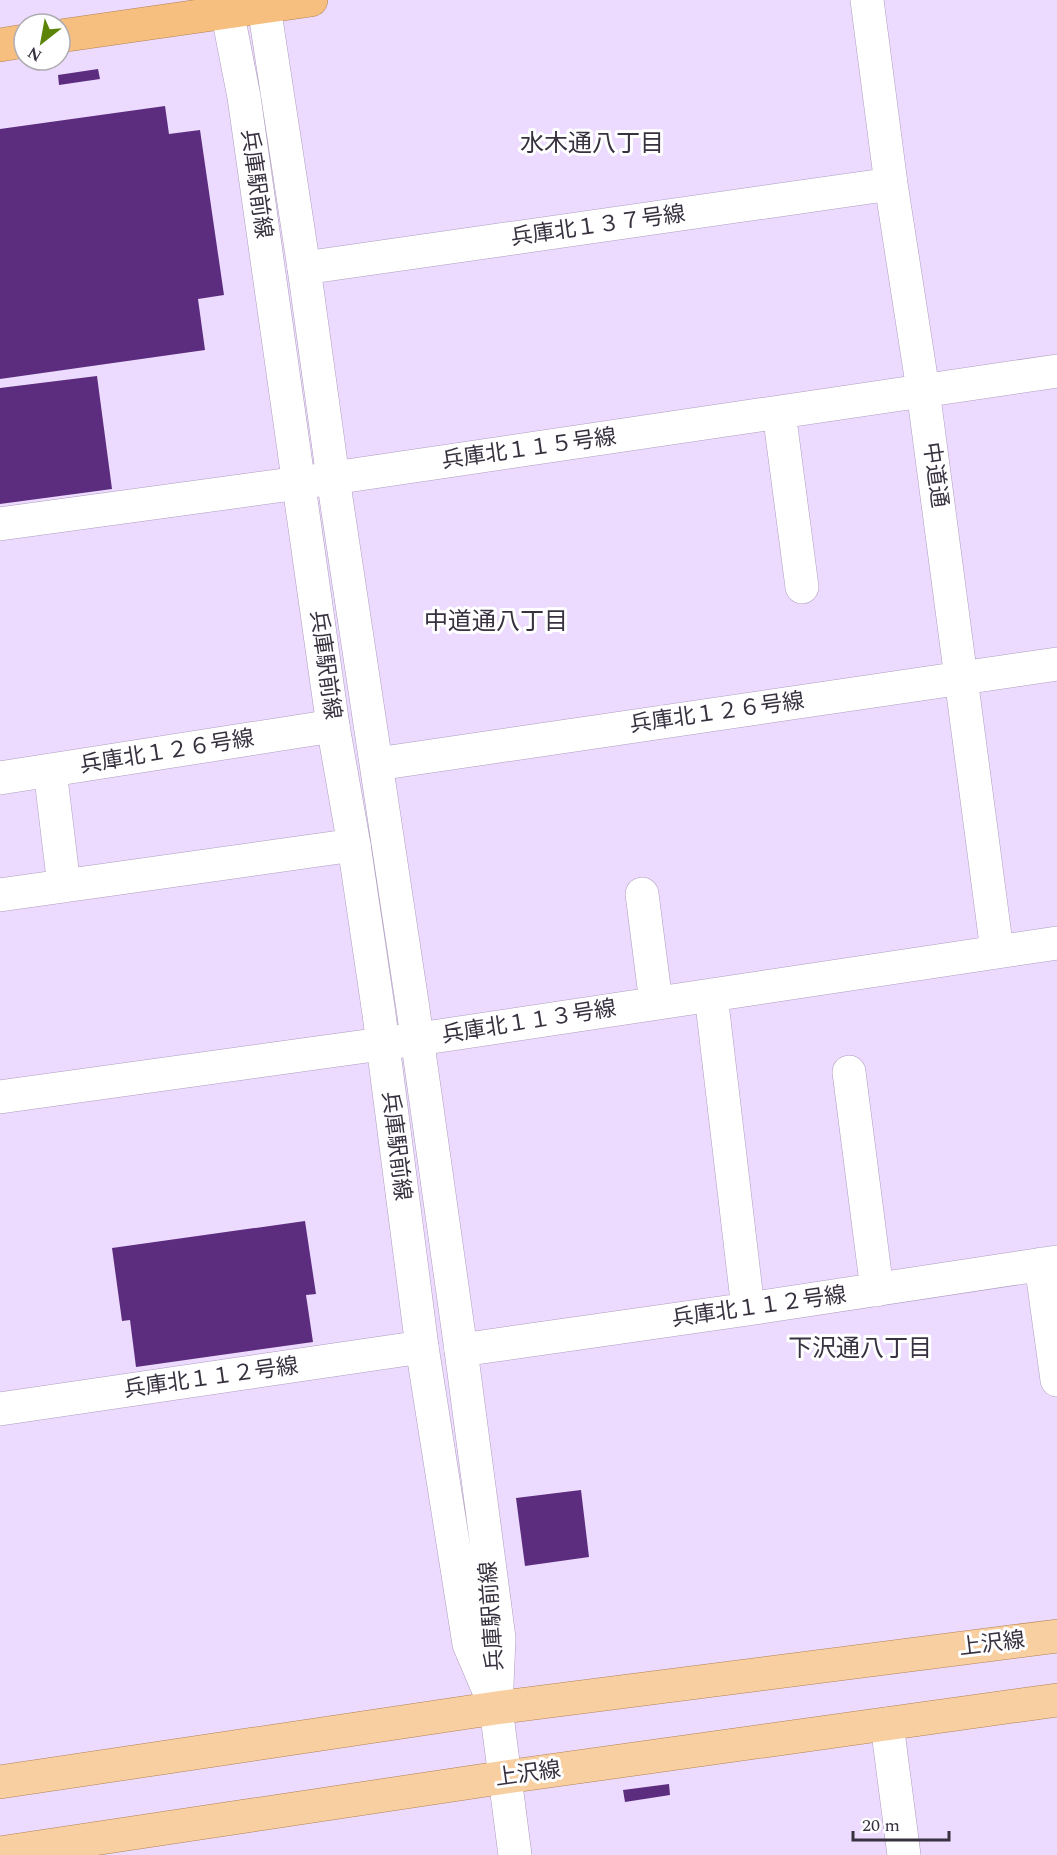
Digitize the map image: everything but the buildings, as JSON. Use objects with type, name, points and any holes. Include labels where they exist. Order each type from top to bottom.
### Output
[{"type":"highway","points":[[72,34],[227,6],[311,0]]},
{"type":"main road","name":"上沢線","points":[[0,1782],[496,1708],[1057,1636]]},
{"type":"main road","name":"上沢線","points":[[0,1852],[506,1777],[1057,1700]]},
{"type":"street","name":"中道通","points":[[867,0],[891,184],[923,390],[997,951]]},
{"type":"street","name":"兵庫駅前線","points":[[263,3],[377,764],[461,1350],[499,1638],[496,1708]]},
{"type":"street","name":"兵庫駅前線","points":[[227,6],[244,97],[333,726],[354,845],[383,1044],[422,1347],[469,1644],[496,1708]]},
{"type":"street","name":"兵庫北１３７号線","points":[[304,268],[891,184]]},
{"type":"street","name":"兵庫北１１５号線","points":[[0,524],[299,483],[1057,371]]},
{"type":"street","points":[[779,412],[802,587]]},
{"type":"street","name":"兵庫北１２６号線","points":[[377,764],[1057,664]]},
{"type":"street","name":"兵庫北１２６号線","points":[[0,778],[333,726]]},
{"type":"street","points":[[50,770],[64,886]]},
{"type":"street","points":[[0,895],[354,845]]},
{"type":"street","points":[[642,894],[656,1003]]},
{"type":"street","name":"兵庫北１１３号線","points":[[0,1097],[383,1044],[1057,943]]},
{"type":"street","points":[[711,995],[747,1309]]},
{"type":"street","points":[[849,1072],[877,1290]]},
{"type":"street","points":[[1049,1263],[1057,1380]]},
{"type":"street","name":"兵庫北１１２号線","points":[[461,1350],[1049,1263]]},
{"type":"street","name":"兵庫北１１２号線","points":[[0,1409],[422,1347]]},
{"type":"street","points":[[496,1708],[515,1855]]},
{"type":"street","points":[[887,1724],[904,1855]]},
{"type":"district","name":"水木通八丁目","points":[[592,144]]},
{"type":"district","name":"中道通八丁目","points":[[496,622]]},
{"type":"district","name":"下沢通八丁目","points":[[860,1349]]}]
